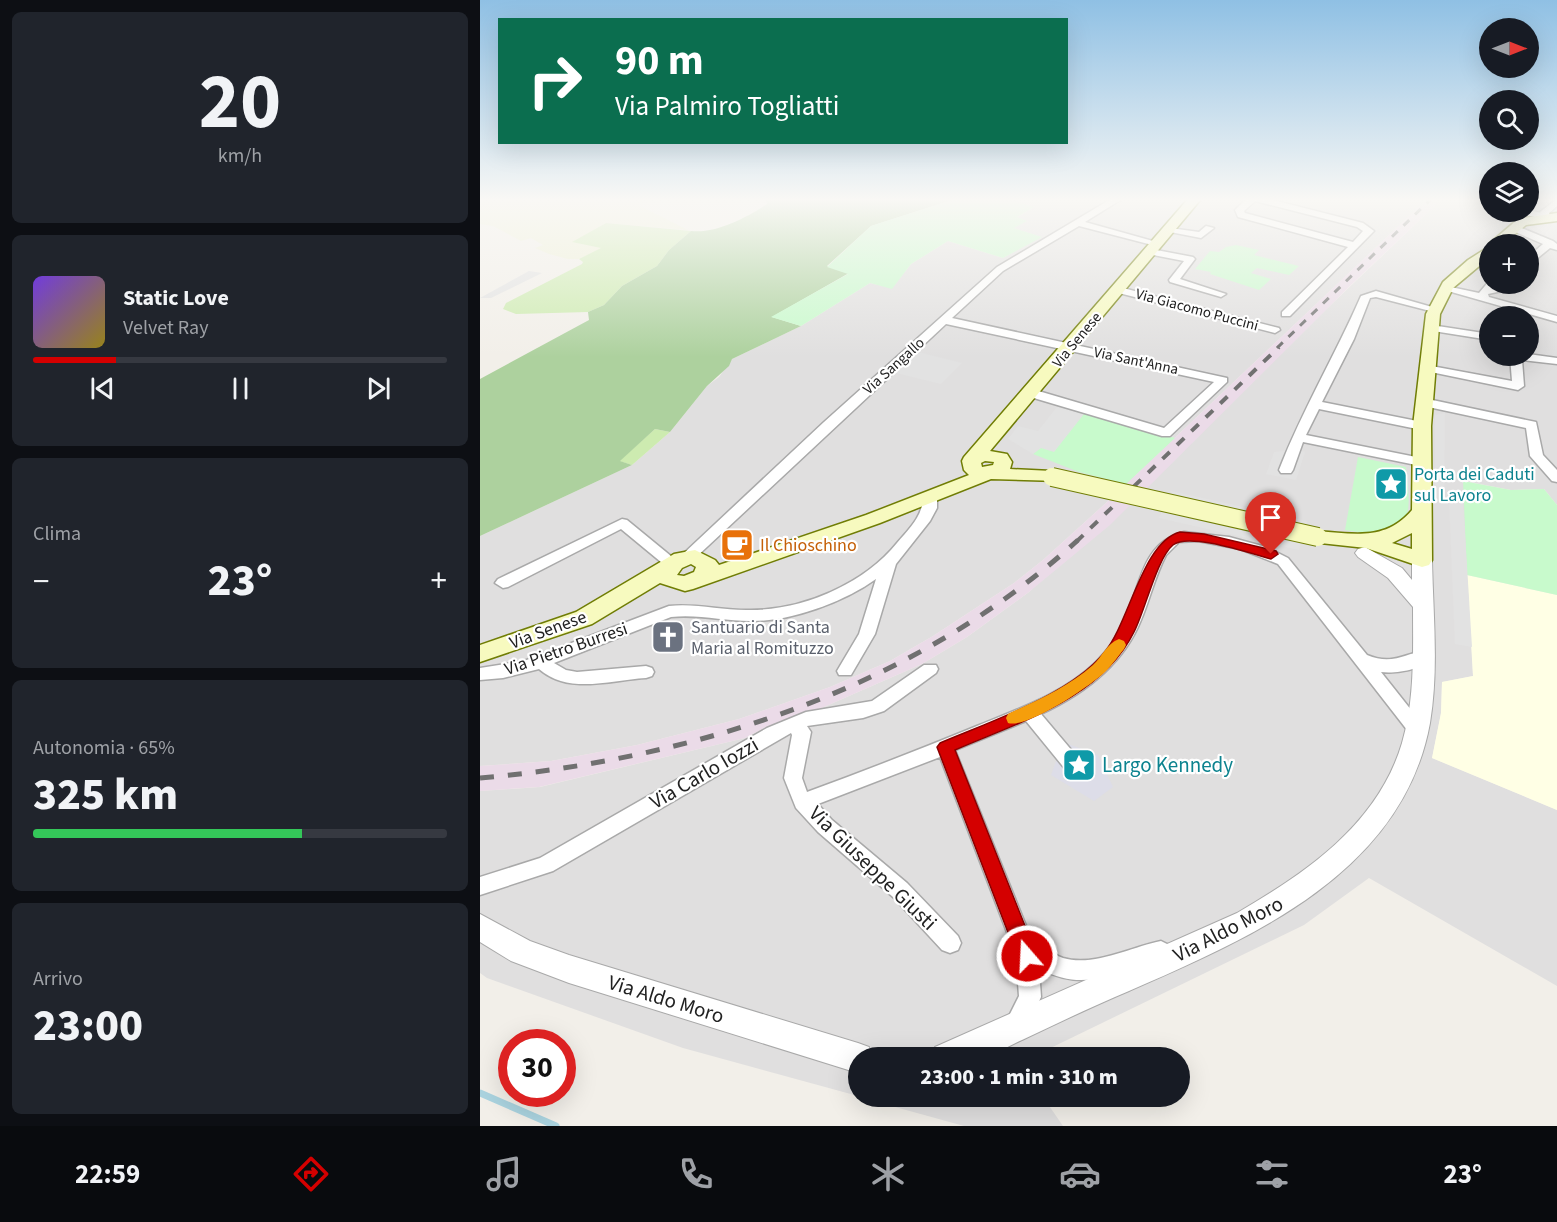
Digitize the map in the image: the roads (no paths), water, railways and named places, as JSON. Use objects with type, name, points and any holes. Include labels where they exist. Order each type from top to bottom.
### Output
[{"type":"main road","name":"Via Senese","points":[[930,497],[972,461],[1152,252]]},
{"type":"main road","points":[[972,461],[987,455],[996,467],[1052,477],[1422,560],[1420,462],[1426,368],[1434,309],[1446,288],[1479,260]]},
{"type":"main road","points":[[996,467],[996,443],[1002,427]]},
{"type":"main road","name":"Via Senese","points":[[480,654],[577,621],[655,586],[684,570],[753,562],[930,497],[996,467]]},
{"type":"main road","points":[[1367,548],[1409,528],[1421,512]]},
{"type":"street","name":"Via Sangallo","points":[[684,570],[944,320],[1002,267],[1028,252]]},
{"type":"street","points":[[1163,252],[1190,259],[1174,280],[1221,294]]},
{"type":"street","points":[[1286,314],[1347,252]]},
{"type":"street","points":[[1446,288],[1479,290]]},
{"type":"street","name":"Via Giacomo Puccini","points":[[1119,290],[1275,330]]},
{"type":"street","points":[[1286,470],[1298,437],[1348,339],[1366,296],[1376,294],[1434,309]]},
{"type":"street","points":[[1489,294],[1496,304],[1557,319]]},
{"type":"street","name":"Via Sant'Anna","points":[[944,320],[1223,380],[1166,433],[1031,393]]},
{"type":"street","points":[[1431,328],[1479,336]]},
{"type":"street","points":[[1539,359],[1557,361]]},
{"type":"street","points":[[1426,368],[1518,386],[1518,366]]},
{"type":"street","points":[[1423,402],[1532,425],[1537,456],[1557,478]]},
{"type":"street","points":[[1314,404],[1422,426]]},
{"type":"street","points":[[1298,437],[1420,462]]},
{"type":"street","points":[[846,671],[867,634],[889,563],[923,522],[930,508],[930,497]]},
{"type":"street","points":[[503,583],[622,524],[684,570]]},
{"type":"street","points":[[803,802],[1029,712],[1077,686],[1109,658],[1131,624],[1158,554],[1169,541],[1180,537],[1204,538],[1256,549],[1283,561],[1417,730]]},
{"type":"street","points":[[1367,548],[1395,573],[1422,603]]},
{"type":"street","name":"Via Aldo Moro","points":[[970,1047],[1188,951],[1270,910],[1308,884],[1337,859],[1364,830],[1387,800],[1409,757],[1417,730],[1422,696],[1422,560]]},
{"type":"street","name":"Via Pietro Burresi","points":[[480,674],[514,671],[677,611],[738,616],[793,611],[847,590],[889,563]]},
{"type":"street","points":[[1362,660],[1374,666],[1389,668],[1423,657]]},
{"type":"street","points":[[541,662],[549,671],[567,679],[646,672]]},
{"type":"street","name":"Via Carlo Iozzi","points":[[480,886],[546,864],[765,738],[806,719],[863,711],[878,706],[930,669]]},
{"type":"street","points":[[1029,712],[1077,770]]},
{"type":"street","name":"Via Giuseppe Giusti","points":[[794,726],[799,728],[802,736],[794,770],[794,785],[803,802],[832,833],[900,890],[950,943]]},
{"type":"street","points":[[945,747],[1025,946],[1031,979],[1030,997],[1015,1027]]},
{"type":"street","name":"Via Aldo Moro","points":[[480,927],[521,951],[569,969],[848,1055]]},
{"type":"street","points":[[1025,946],[1050,964],[1077,973],[1092,972],[1152,953],[1188,951]]},
{"type":"waterway","points":[[480,1093],[556,1126]]},
{"type":"railway","points":[[1277,348],[1377,252]]},
{"type":"railway","points":[[1076,542],[1279,347]]},
{"type":"railway","points":[[480,778],[561,768],[642,754],[721,733],[799,707],[874,675],[946,637],[1014,592],[1078,540]]},
{"type":"place","name":"Porta dei Caduti sul Lavoro","points":[[1391,484]]},
{"type":"place","name":"Il Chioschino","points":[[737,545]]},
{"type":"place","name":"Santuario di Santa Maria al Romituzzo","points":[[668,637]]},
{"type":"place","name":"Largo Kennedy","points":[[1079,765]]}]
